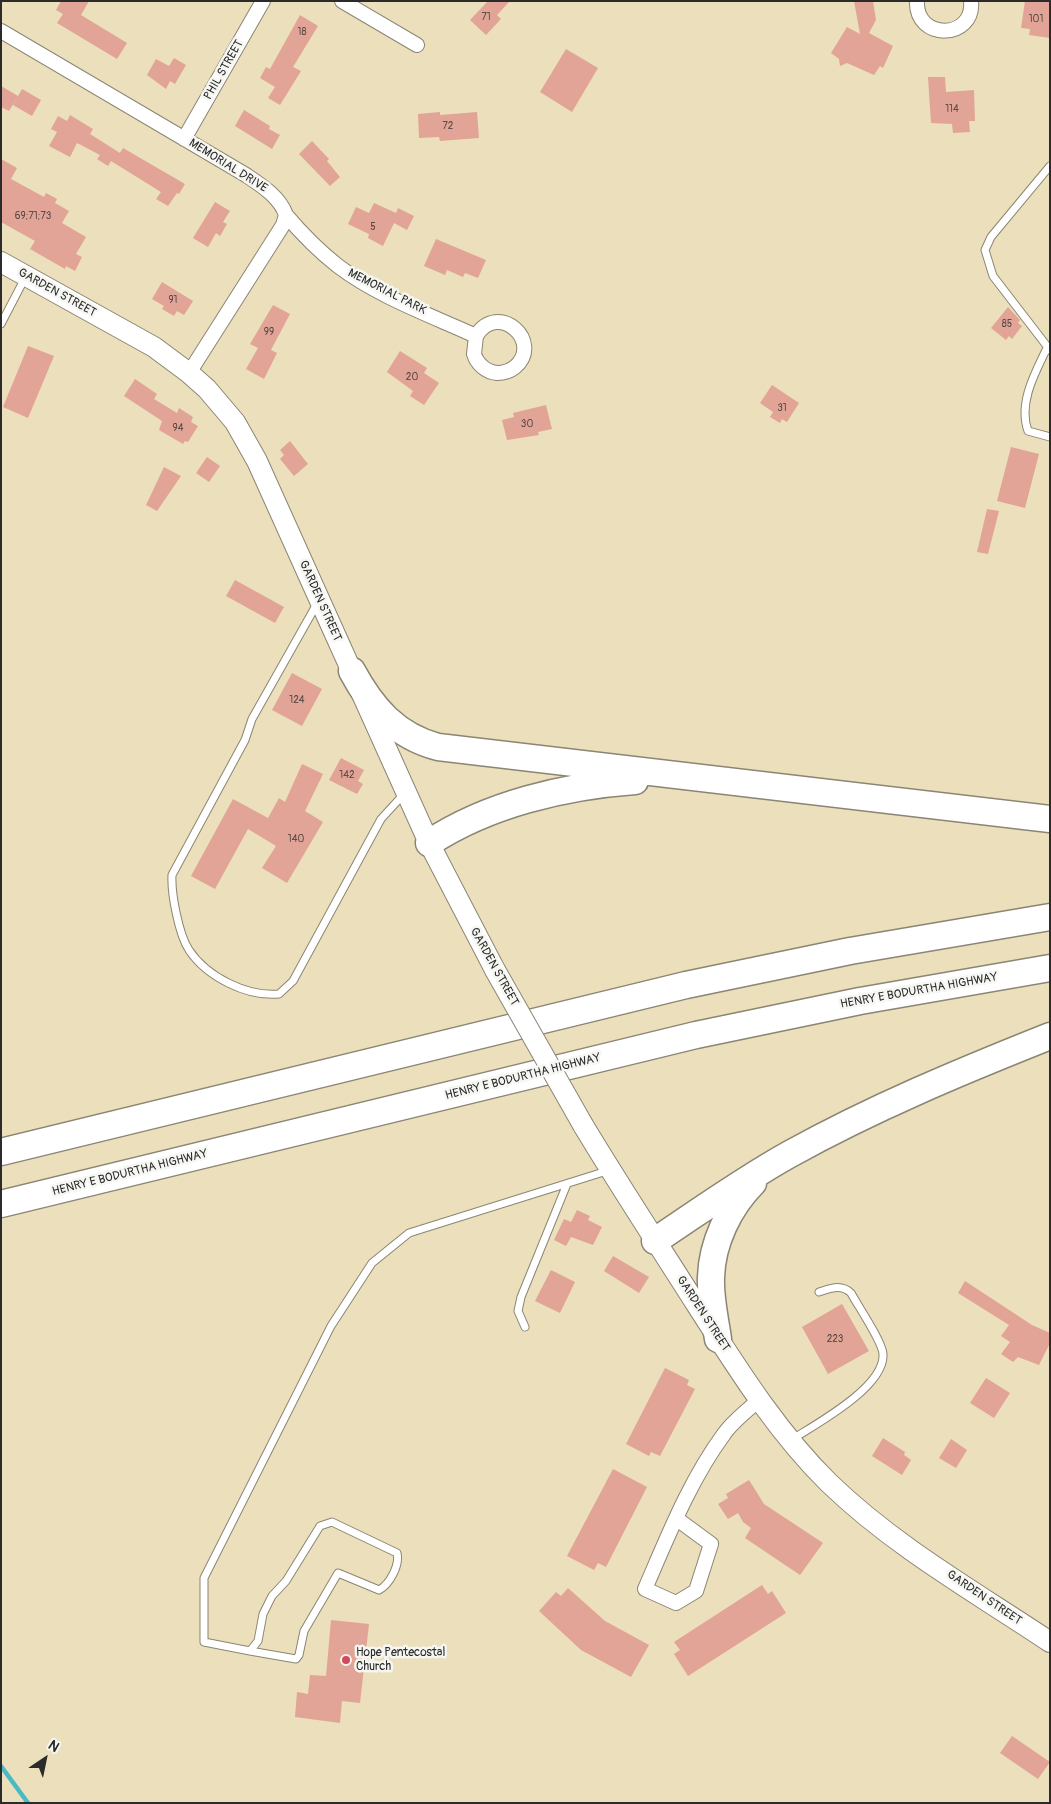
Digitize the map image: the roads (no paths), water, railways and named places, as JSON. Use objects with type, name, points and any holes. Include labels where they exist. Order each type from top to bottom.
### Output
[{"type":"highway","points":[[352,671],[365,694],[382,715],[401,732],[425,744],[451,749],[1050,820]]},
{"type":"highway","points":[[429,843],[445,833],[491,813],[530,800],[572,790],[620,782],[658,779],[728,782]]},
{"type":"highway","points":[[1,1152],[686,985],[859,950],[1050,917]]},
{"type":"highway","name":"HENRY E BODURTHA HIGHWAY","points":[[1,1204],[723,1029],[860,1001],[1050,968]]},
{"type":"highway","points":[[655,1241],[731,1189],[791,1154],[964,1071],[1050,1036]]},
{"type":"highway","points":[[718,1338],[711,1278],[715,1254],[724,1227],[731,1212],[748,1188],[767,1171],[791,1154]]},
{"type":"street","name":"PHIL STREET","points":[[184,139],[263,1]]},
{"type":"street","points":[[342,1],[416,45]]},
{"type":"street","points":[[917,1],[919,15],[926,25],[935,30],[946,32],[957,29],[966,21],[971,11],[971,1]]},
{"type":"street","name":"MEMORIAL DRIVE","points":[[1,31],[263,187],[278,201],[286,215]]},
{"type":"street","points":[[189,373],[283,225],[286,215]]},
{"type":"street","name":"MEMORIAL PARK","points":[[286,215],[316,247],[352,276],[476,336]]},
{"type":"street","name":"GARDEN STREET","points":[[1,262],[154,347],[189,373],[223,407],[245,440],[429,843],[495,970],[610,1170],[718,1338],[791,1440],[828,1482],[898,1541],[1050,1642]]},
{"type":"street","points":[[677,1519],[711,1544],[696,1591],[676,1604],[645,1589],[677,1519],[694,1482],[724,1433],[760,1399]]},
{"type":"lane","points":[[1050,166],[991,237],[985,250],[993,276],[1048,349],[1037,368],[1024,408],[1028,431],[1050,437]]},
{"type":"lane","points":[[1,324],[26,276]]},
{"type":"lane","points":[[319,600],[252,719],[245,740],[172,876],[171,890],[188,950],[210,972],[239,988],[257,994],[279,994],[293,981],[381,819],[406,792]]},
{"type":"lane","points":[[250,1651],[258,1641],[263,1614],[272,1596],[286,1582],[320,1526],[332,1522],[397,1553],[397,1565],[385,1587],[379,1590],[338,1573],[304,1631],[298,1658],[250,1651],[204,1642],[204,1578],[331,1326],[372,1263],[409,1233],[610,1170]]},
{"type":"lane","points":[[524,1327],[518,1311],[521,1297],[567,1184]]},
{"type":"lane","points":[[791,1440],[860,1393],[874,1377],[883,1355],[851,1293],[845,1287],[835,1287],[819,1292]]},
{"type":"waterway","points":[[1,1766],[28,1803]]},
{"type":"place","name":"Hope Pentecostal Church","points":[[346,1660]]}]
